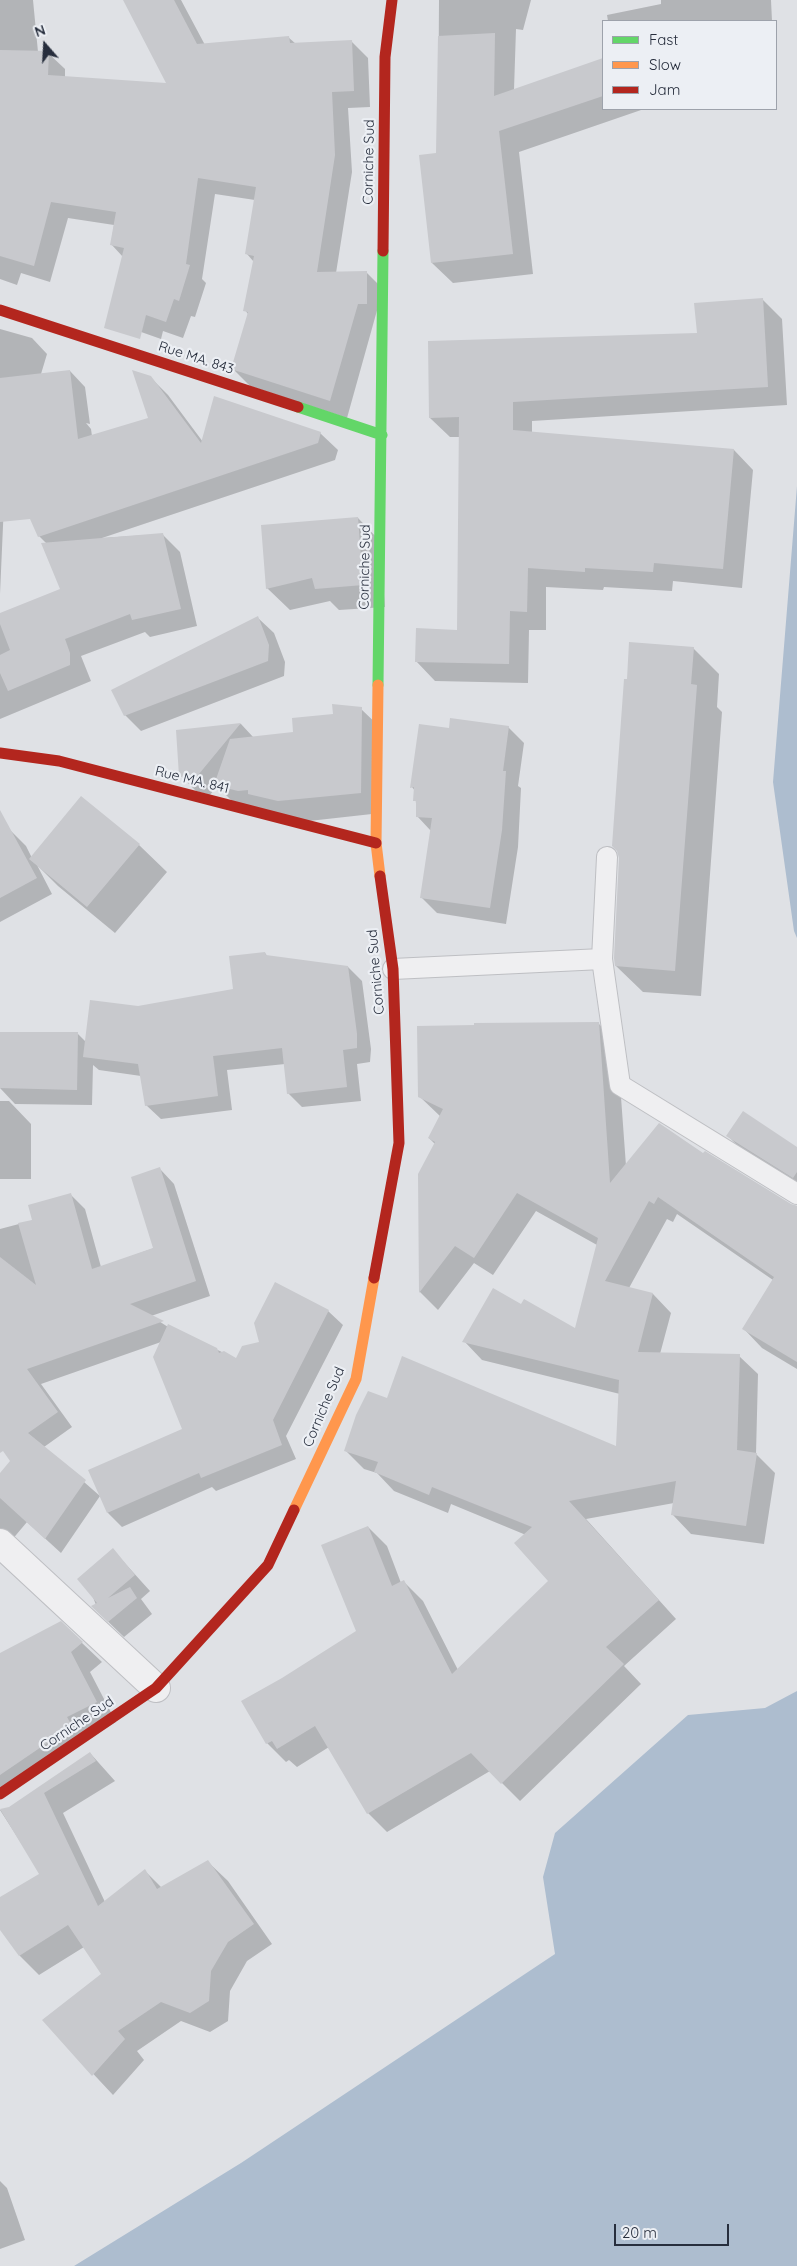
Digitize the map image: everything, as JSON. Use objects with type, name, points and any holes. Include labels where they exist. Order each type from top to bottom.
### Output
[{"type":"main road","name":"Corniche Sud","points":[[0,1794],[156,1688],[268,1565],[356,1379],[399,1143],[393,969],[376,843],[385,57],[392,0]]},
{"type":"main road","name":"Rue MA. 843","points":[[0,310],[382,435]]},
{"type":"main road","name":"Rue MA. 841","points":[[0,753],[59,761],[376,843]]},
{"type":"street","points":[[0,1543],[156,1688]]},
{"type":"lane","points":[[607,857],[602,959],[620,1085],[797,1194]]},
{"type":"lane","points":[[393,969],[602,959]]},
{"type":"water","points":[[797,486],[797,938],[794,931],[773,782]]},
{"type":"water","points":[[797,1691],[797,2266],[74,2266],[241,2163],[555,1954],[543,1877],[555,1833],[688,1715],[765,1708]]},
{"type":"building","points":[[123,0],[174,0],[197,44],[289,36],[290,43],[352,40],[354,91],[332,92],[335,155],[317,272],[367,271],[367,304],[358,304],[330,401],[231,369],[248,312],[243,311],[254,256],[245,254],[256,187],[198,178],[186,264],[190,265],[179,301],[174,299],[166,322],[146,315],[140,339],[104,328],[124,248],[110,245],[116,212],[51,202],[34,266],[0,256],[0,50],[49,51],[48,75],[166,83]]},
{"type":"building","points":[[495,33],[494,96],[602,58],[602,96],[499,131],[513,254],[431,263],[419,155],[436,153],[438,36]]},
{"type":"building","points":[[763,298],[768,387],[513,402],[513,430],[734,449],[723,569],[654,563],[653,572],[585,568],[585,572],[528,568],[527,612],[510,611],[509,664],[415,662],[416,628],[457,630],[459,417],[429,418],[428,341],[697,333],[694,303]]},
{"type":"building","points":[[70,370],[78,439],[148,418],[132,370],[151,376],[201,443],[214,396],[321,432],[318,443],[38,537],[30,519],[0,522],[0,378]]},
{"type":"building","points":[[358,517],[363,585],[315,589],[312,578],[266,589],[261,525]]},
{"type":"building","points":[[163,533],[181,609],[132,620],[130,614],[65,639],[70,653],[70,665],[8,691],[0,673],[0,655],[10,650],[0,624],[0,613],[60,589],[41,543]]},
{"type":"building","points":[[258,616],[269,645],[268,661],[124,716],[111,690]]},
{"type":"building","points":[[629,642],[694,647],[691,684],[697,685],[675,971],[615,966],[619,858],[617,851],[612,846],[624,679],[627,679]]},
{"type":"building","points":[[332,704],[362,707],[361,793],[278,801],[248,794],[248,790],[238,791],[214,785],[230,739],[293,732],[292,718],[333,714]]},
{"type":"building","points":[[450,718],[509,726],[503,771],[506,771],[502,830],[490,908],[420,898],[432,818],[416,817],[416,801],[413,801],[414,787],[410,788],[419,724],[449,728]]},
{"type":"building","points":[[241,723],[194,780],[179,776],[176,730]]},
{"type":"building","points":[[81,796],[140,844],[87,907],[29,859]]},
{"type":"building","points":[[0,810],[37,878],[0,898]]},
{"type":"building","points":[[265,952],[266,955],[348,966],[357,1034],[357,1048],[343,1050],[347,1087],[287,1094],[282,1048],[213,1056],[218,1096],[145,1106],[138,1064],[83,1057],[90,1000],[138,1006],[233,989],[229,956]]},
{"type":"building","points":[[599,1022],[610,1183],[659,1123],[703,1153],[705,1151],[797,1206],[797,1362],[742,1329],[774,1277],[658,1197],[654,1204],[649,1201],[605,1281],[653,1293],[638,1352],[740,1354],[737,1450],[757,1453],[746,1526],[671,1515],[676,1481],[569,1501],[659,1600],[606,1647],[624,1664],[501,1784],[471,1753],[367,1814],[315,1726],[277,1749],[272,1741],[266,1744],[241,1701],[282,1678],[356,1631],[321,1545],[368,1526],[392,1586],[404,1580],[452,1674],[548,1581],[514,1543],[532,1527],[432,1487],[429,1495],[374,1472],[378,1462],[344,1451],[356,1415],[368,1391],[387,1398],[402,1356],[616,1446],[619,1380],[462,1342],[493,1288],[521,1304],[524,1299],[575,1328],[598,1238],[517,1193],[474,1258],[455,1246],[419,1293],[418,1174],[435,1142],[428,1138],[443,1109],[418,1097],[417,1026],[474,1025],[474,1023]]},
{"type":"building","points":[[0,1032],[78,1032],[77,1090],[0,1088]]},
{"type":"building","points":[[743,1111],[797,1147],[797,1172],[793,1178],[726,1136]]},
{"type":"building","points":[[160,1167],[196,1281],[130,1304],[164,1321],[27,1369],[58,1412],[28,1433],[86,1480],[45,1539],[0,1498],[0,1473],[10,1461],[3,1451],[0,1453],[0,1257],[36,1285],[18,1223],[32,1220],[28,1205],[71,1193],[92,1269],[153,1248],[131,1177]]},
{"type":"building","points":[[275,1282],[329,1310],[273,1420],[282,1445],[201,1478],[199,1473],[107,1513],[88,1470],[182,1429],[153,1357],[168,1324],[217,1348],[219,1353],[224,1351],[236,1358],[242,1346],[259,1342],[254,1323]]},
{"type":"building","points":[[113,1548],[135,1575],[108,1598],[130,1587],[137,1598],[108,1622],[91,1606],[97,1603],[77,1579]]},
{"type":"building","points":[[61,1621],[83,1642],[71,1652],[97,1702],[67,1717],[72,1726],[0,1775],[0,1653]]},
{"type":"building","points":[[90,1752],[96,1761],[44,1793],[98,1906],[145,1869],[157,1889],[208,1860],[254,1924],[228,1942],[211,1971],[209,2001],[190,2013],[161,2002],[118,2031],[125,2039],[92,2076],[42,2020],[101,1974],[68,1925],[19,1956],[0,1930],[0,1897],[39,1874],[0,1809],[9,1807]]},
{"type":"traffic: fast","points":[[378,685],[383,251]]},
{"type":"traffic: fast","points":[[298,407],[382,435]]},
{"type":"traffic: slow","points":[[378,685],[376,843],[380,876]]},
{"type":"traffic: slow","points":[[294,1510],[356,1379],[374,1278]]},
{"type":"traffic: jam","points":[[383,251],[385,57],[392,0]]},
{"type":"traffic: jam","points":[[0,310],[298,407]]},
{"type":"traffic: jam","points":[[0,753],[59,761],[376,843]]},
{"type":"traffic: jam","points":[[374,1278],[399,1143],[393,969],[380,876]]},
{"type":"traffic: jam","points":[[0,1794],[156,1688],[268,1565],[294,1510]]}]
